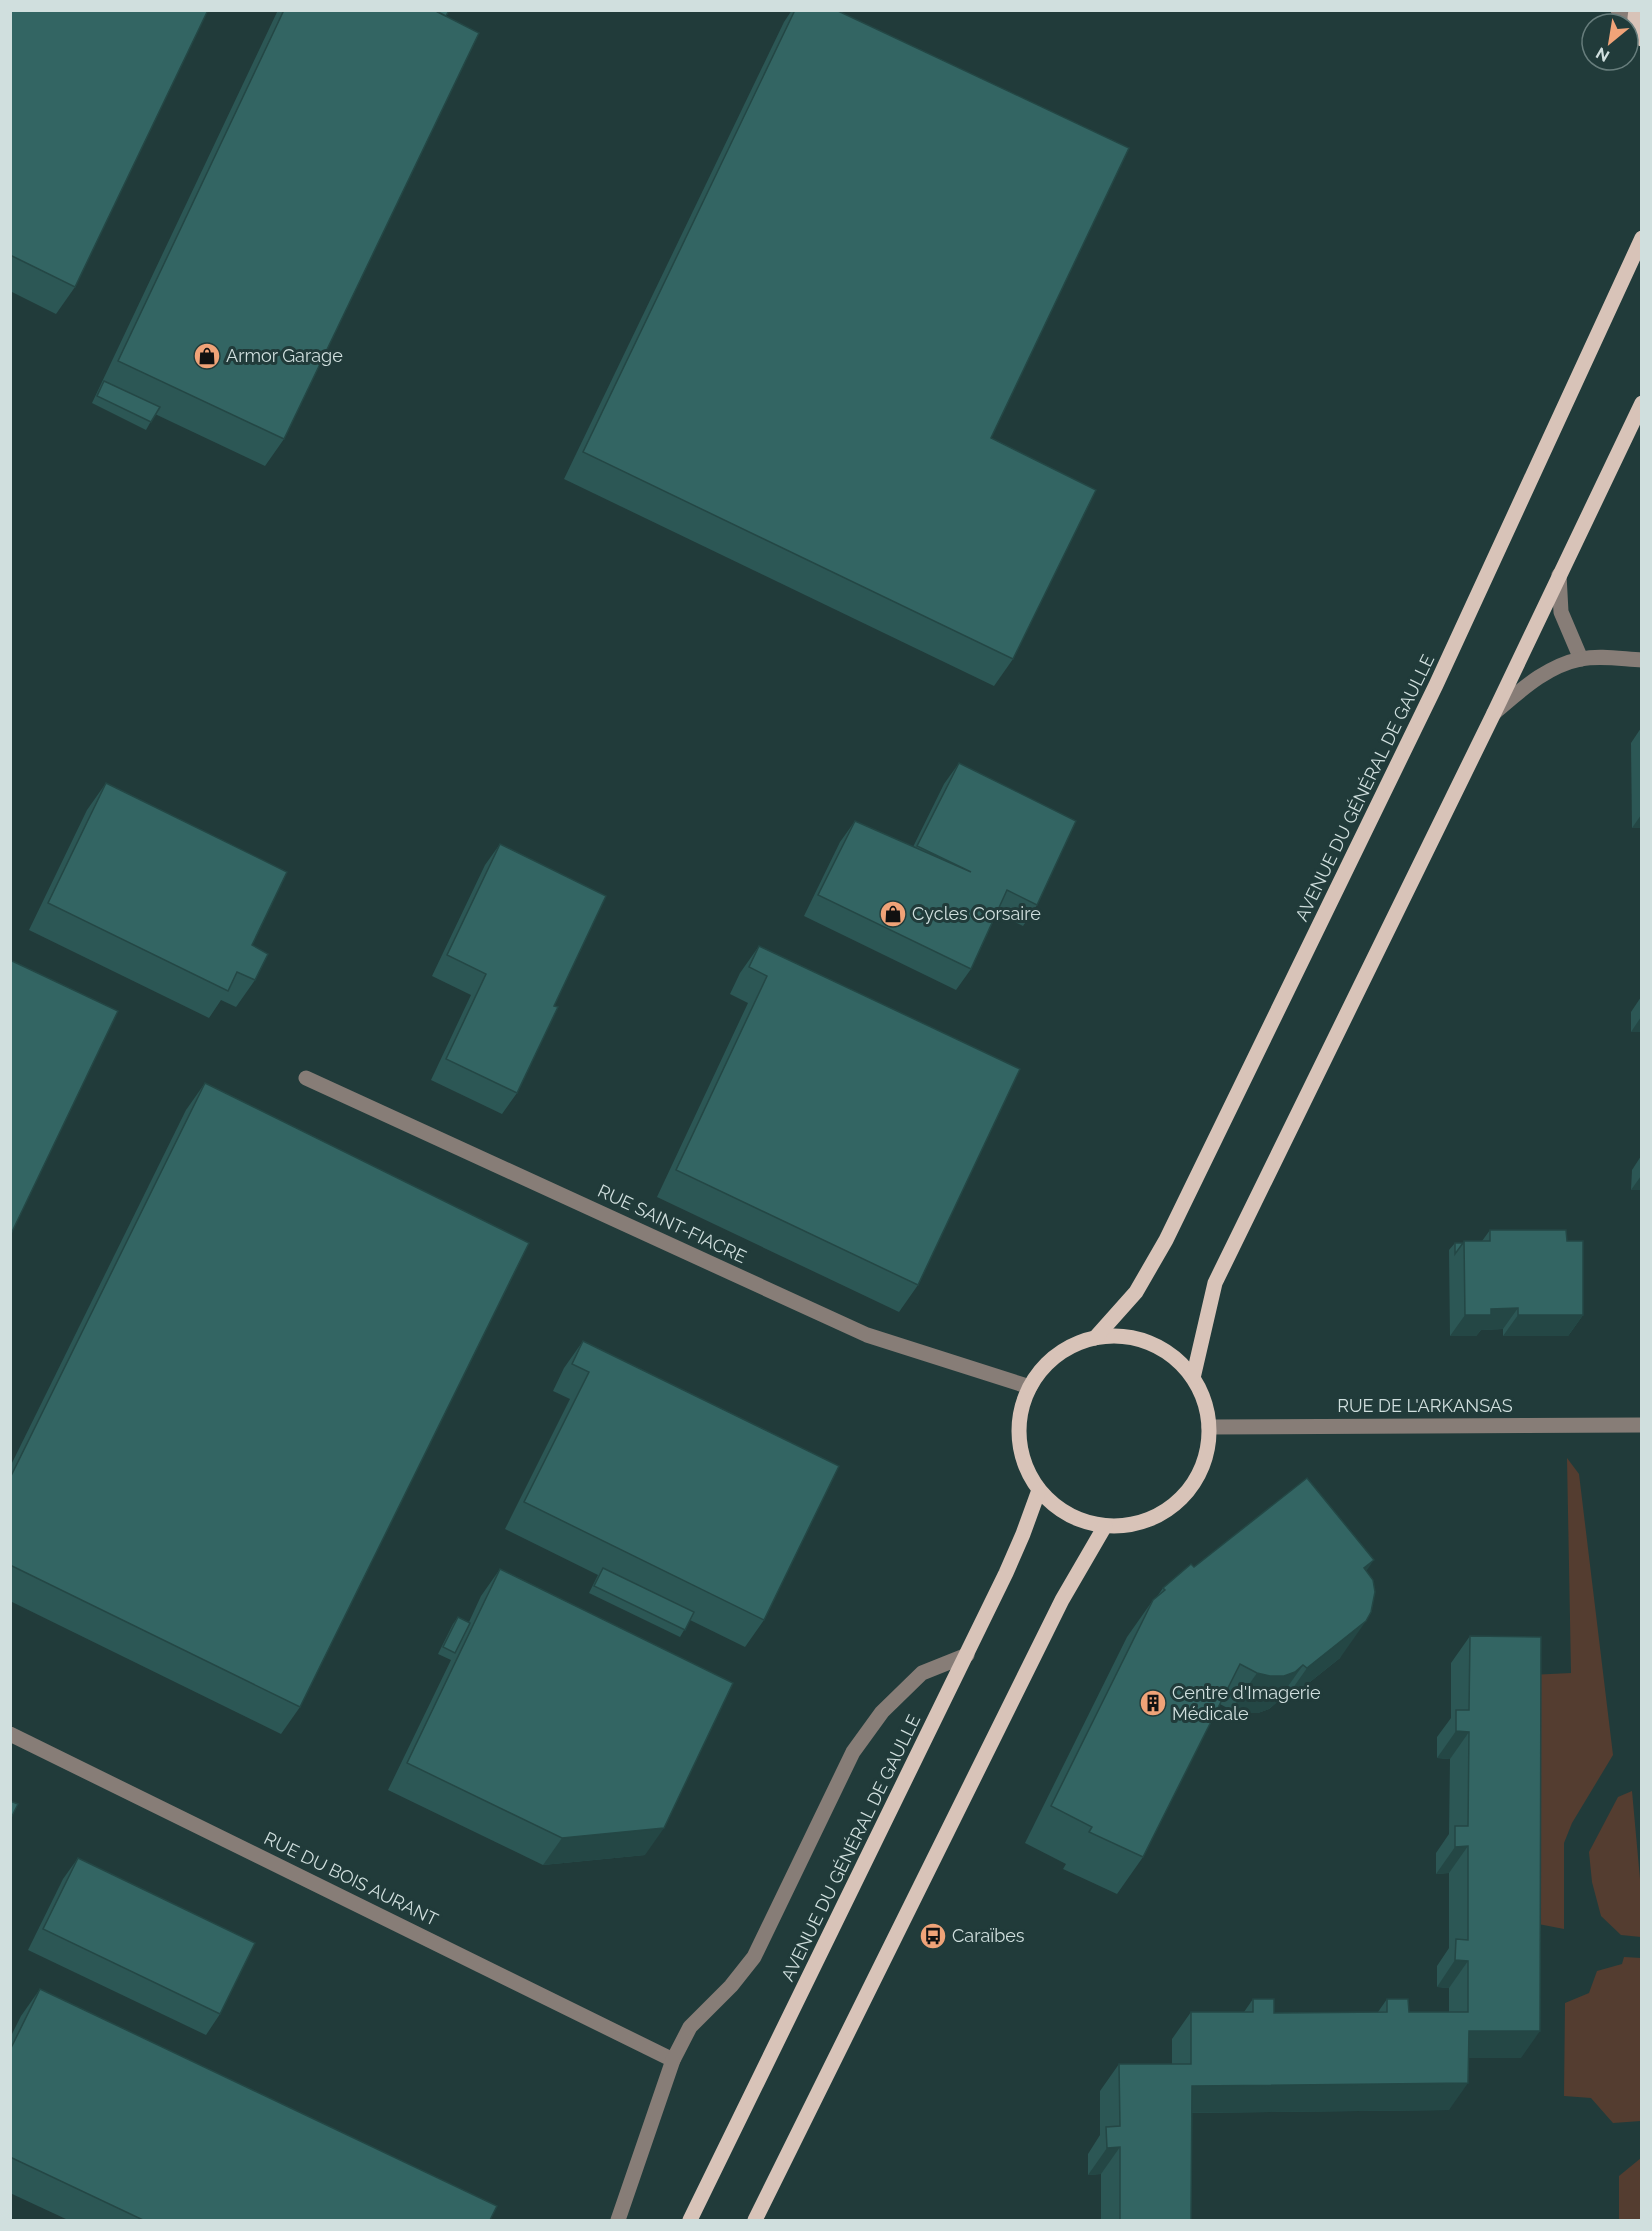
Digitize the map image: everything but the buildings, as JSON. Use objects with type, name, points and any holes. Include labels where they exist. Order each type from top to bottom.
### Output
[{"type":"main road","name":"AVENUE DU GÉNÉRAL DE GAULLE","points":[[1095,1338],[1136,1292],[1161,1251],[1436,686],[1641,238]]},
{"type":"main road","points":[[1193,1378],[1215,1283],[1494,712],[1641,403]]},
{"type":"main road","points":[[1123,1337],[1150,1344],[1174,1358],[1193,1378],[1204,1401],[1209,1427],[1206,1454],[1196,1479],[1180,1500],[1158,1516],[1132,1525],[1105,1526],[1080,1520],[1058,1507],[1039,1490],[1027,1471],[1021,1450],[1019,1429],[1022,1407],[1030,1387],[1041,1370],[1057,1355],[1095,1338],[1123,1337]]},
{"type":"main road","name":"AVENUE DU GÉNÉRAL DE GAULLE","points":[[690,2220],[967,1654],[1023,1534],[1039,1490]]},
{"type":"main road","points":[[755,2220],[1062,1600],[1105,1526]]},
{"type":"street","points":[[1559,574],[1561,612],[1581,659]]},
{"type":"street","points":[[1494,712],[1527,685],[1553,669],[1581,659],[1641,660]]},
{"type":"street","name":"RUE SAINT-FIACRE","points":[[306,1078],[867,1335],[1030,1387]]},
{"type":"street","name":"RUE DE L'ARKANSAS","points":[[1209,1427],[1641,1425]]},
{"type":"street","points":[[618,2220],[674,2060],[690,2027],[731,1986],[754,1957],[853,1752],[882,1712],[922,1673],[967,1654]]},
{"type":"street","name":"RUE DU BOIS AURANT","points":[[10,1734],[674,2060]]},
{"type":"shaded area","points":[[1567,1458],[1579,1474],[1613,1755],[1572,1823],[1564,1843],[1564,1929],[1528,1922],[1530,1675],[1571,1673]]},
{"type":"shaded area","points":[[1632,1791],[1641,1890],[1641,1937],[1621,1935],[1601,1916],[1592,1882],[1589,1852],[1618,1797]]},
{"type":"shaded area","points":[[1624,1957],[1641,1958],[1641,2121],[1613,2123],[1591,2098],[1564,2096],[1565,2003],[1589,1993],[1597,1971],[1622,1964]]},
{"type":"shaded area","points":[[1641,2158],[1641,2220],[1619,2220],[1619,2176]]},
{"type":"place","name":"Armor Garage","points":[[207,356]]},
{"type":"place","name":"Cycles Corsaire","points":[[893,914]]},
{"type":"place","name":"Centre d'Imagerie Médicale","points":[[1153,1703]]},
{"type":"place","name":"Caraïbes","points":[[933,1936]]}]
